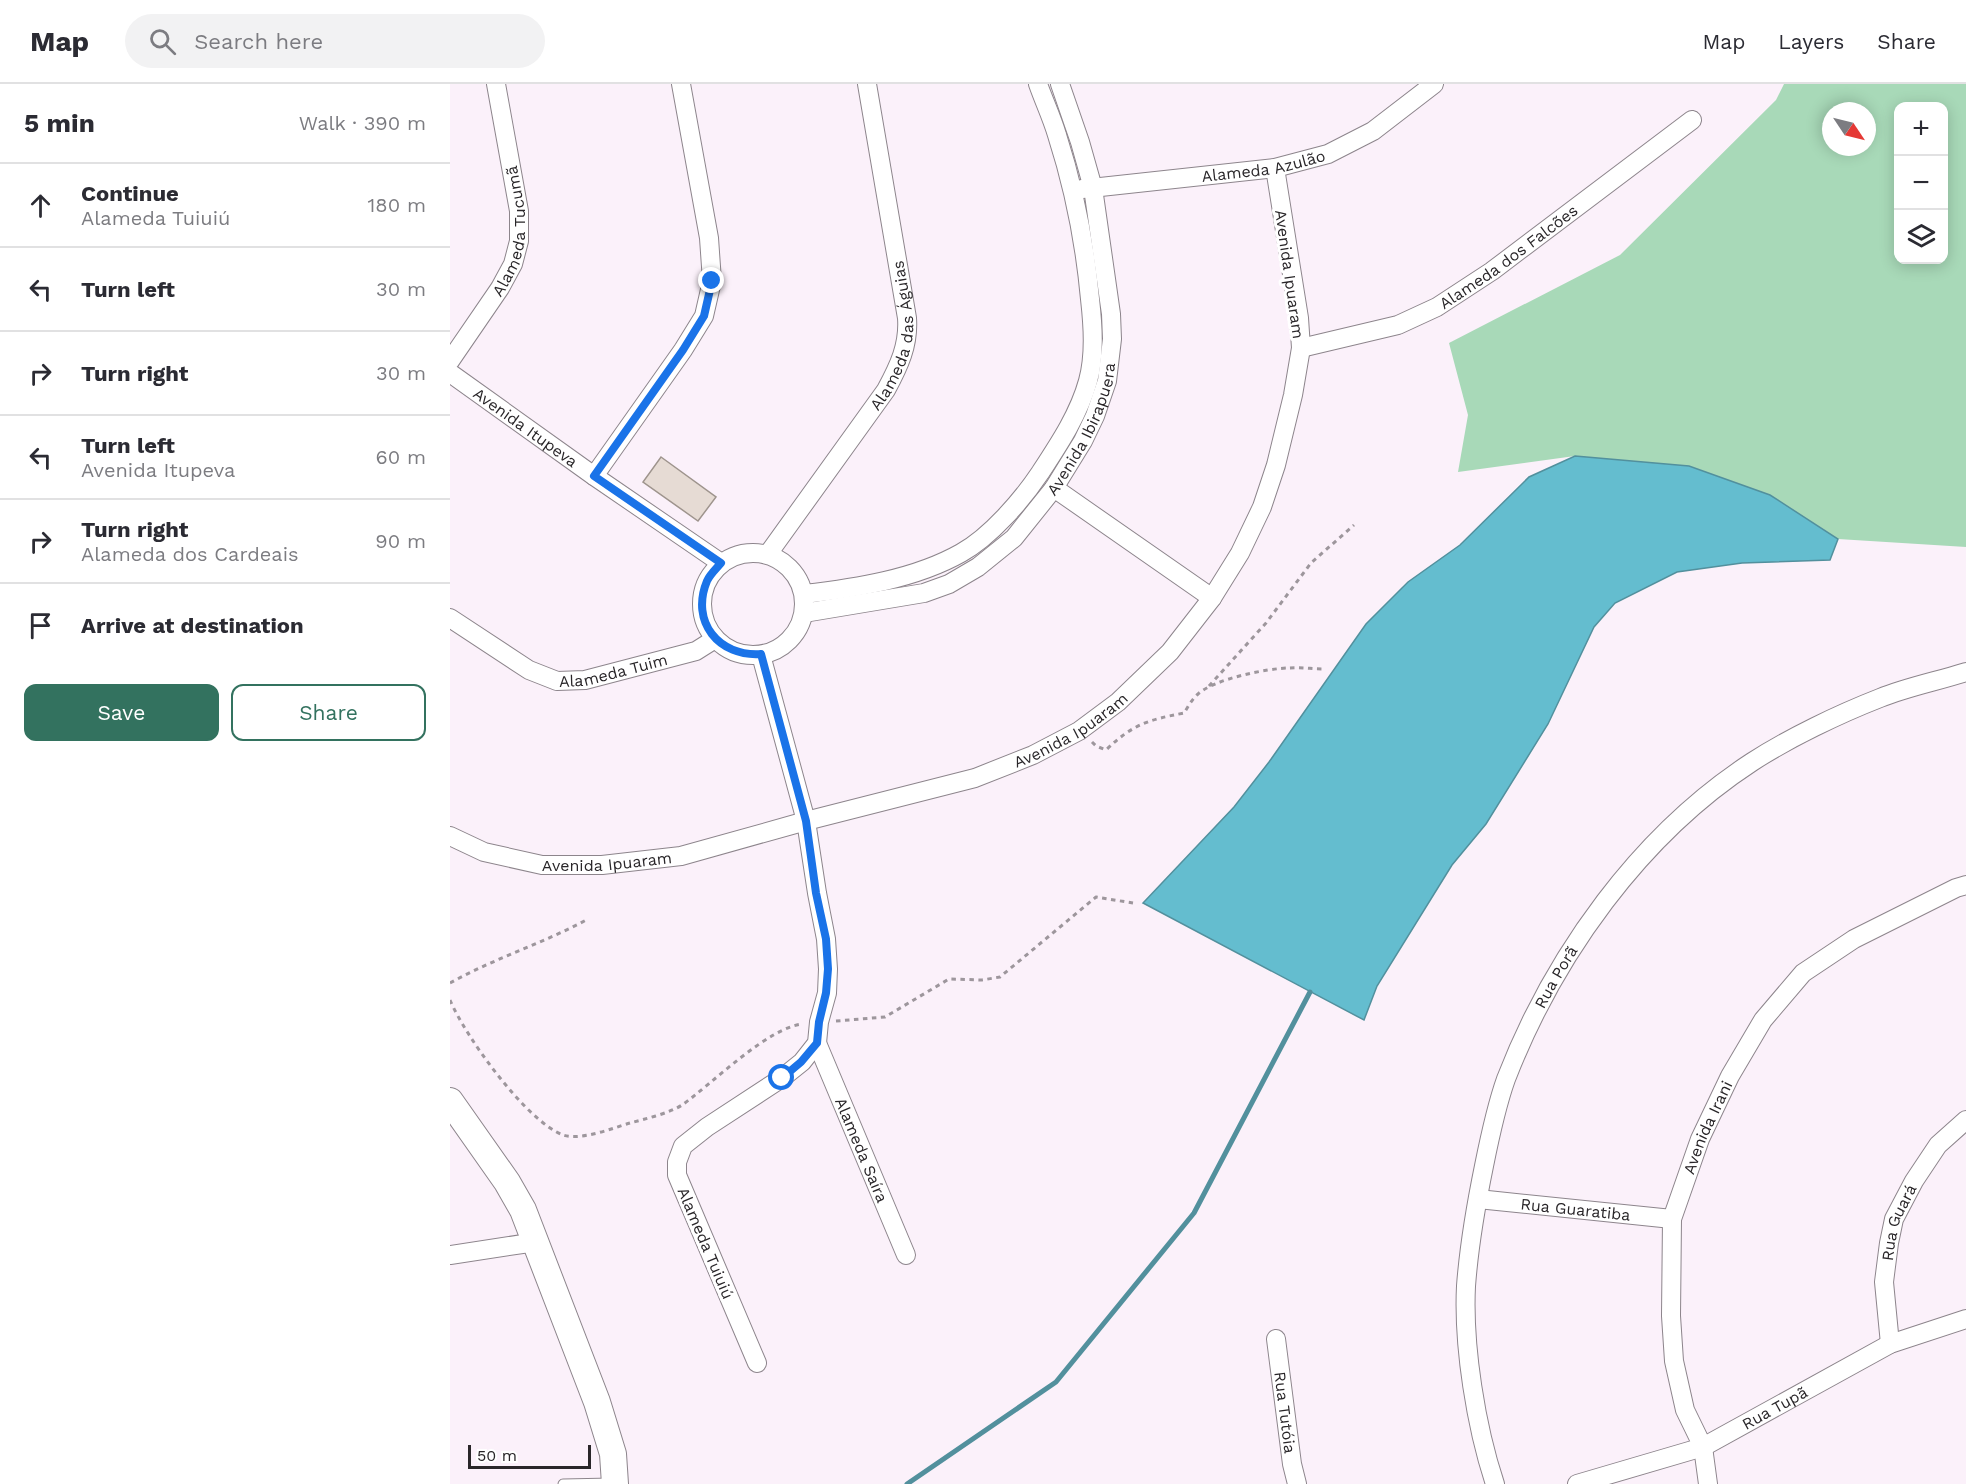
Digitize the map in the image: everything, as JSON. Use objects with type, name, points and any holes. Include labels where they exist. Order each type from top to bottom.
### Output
[{"type":"main road","points":[[450,1101],[507,1182],[523,1210],[597,1402],[613,1454],[615,1483]]},
{"type":"street","name":"Alameda Tucumã","points":[[450,361],[500,288],[513,264],[519,241],[519,210],[496,84]]},
{"type":"street","points":[[594,476],[683,350],[704,316],[712,281],[709,238],[681,84]]},
{"type":"street","name":"Alameda das Águias","points":[[768,554],[886,390],[900,366],[904,351],[908,332],[907,318],[867,84]]},
{"type":"street","name":"Avenida Ibirapuera","points":[[804,594],[862,587],[934,566],[963,552],[999,524],[1032,484],[1079,409],[1089,378],[1092,355],[1093,326],[1087,266],[1072,190],[1057,135],[1038,84]]},
{"type":"street","name":"Avenida Ibirapuera","points":[[804,613],[924,593],[949,584],[978,567],[1014,537],[1054,488],[1083,441],[1095,416],[1107,381],[1112,339],[1111,314],[1093,188],[1060,84]]},
{"type":"street","name":"Alameda Azulão","points":[[1072,190],[1275,168],[1328,154],[1373,131],[1434,84]]},
{"type":"street","name":"Alameda dos Falcões","points":[[1301,348],[1398,325],[1437,307],[1492,271],[1692,120]]},
{"type":"street","name":"Avenida Ipuaram","points":[[450,837],[484,852],[542,866],[602,865],[681,856],[975,778],[1033,754],[1079,731],[1118,702],[1170,652],[1212,598],[1240,553],[1262,507],[1276,465],[1291,405],[1301,348],[1299,318],[1275,168]]},
{"type":"street","name":"Avenida Itupeva","points":[[450,373],[721,563]]},
{"type":"street","points":[[1054,488],[1212,598]]},
{"type":"street","points":[[752,552],[768,554],[785,562],[798,577],[804,594],[804,613],[799,627],[791,639],[780,648],[761,654],[748,655],[730,650],[715,639],[704,621],[701,600],[708,579],[721,563],[736,555],[752,552]]},
{"type":"street","name":"Alameda Tuim","points":[[450,618],[529,670],[557,681],[585,680],[696,651],[715,639]]},
{"type":"street","points":[[761,654],[806,821],[816,893],[826,939],[826,993],[817,1043]]},
{"type":"street","name":"Rua Porã","points":[[1495,1484],[1485,1455],[1468,1359],[1466,1287],[1478,1199],[1494,1116],[1506,1079],[1528,1029],[1563,965],[1601,904],[1648,851],[1692,807],[1752,762],[1824,722],[1882,697],[1966,672]]},
{"type":"street","name":"Avenida Irani","points":[[1708,1484],[1703,1447],[1685,1410],[1674,1361],[1671,1316],[1672,1219],[1700,1139],[1730,1076],[1763,1020],[1803,973],[1854,939],[1966,885]]},
{"type":"street","name":"Alameda Saíra","points":[[817,1043],[906,1255]]},
{"type":"street","name":"Alameda Tuiuiú","points":[[758,1363],[677,1175],[677,1162],[683,1146],[707,1127],[782,1078],[801,1062],[817,1043]]},
{"type":"street","name":"Rua Guará","points":[[1890,1344],[1884,1282],[1894,1219],[1914,1181],[1938,1145],[1966,1120]]},
{"type":"street","name":"Rua Guaratiba","points":[[1478,1199],[1672,1219]]},
{"type":"street","points":[[450,1256],[536,1242]]},
{"type":"street","name":"Rua Tupã","points":[[1577,1484],[1703,1447],[1890,1344],[1966,1319]]},
{"type":"street","name":"Rua Tutóia","points":[[1276,1339],[1297,1484]]},
{"type":"lane","points":[[563,1484],[615,1483]]},
{"type":"path","points":[[1079,731],[1096,746],[1106,750],[1129,729],[1156,719],[1184,713],[1197,695],[1208,687],[1266,623],[1311,563],[1354,525]]},
{"type":"path","points":[[1208,687],[1260,671],[1290,668],[1323,669]]},
{"type":"path","points":[[450,1000],[456,1014],[486,1061],[535,1117],[564,1135],[590,1135],[679,1107],[759,1044],[795,1025],[885,1017],[949,980],[982,980],[1000,977],[1096,897],[1133,903]]},
{"type":"path","points":[[450,982],[588,919]]},
{"type":"green space","points":[[1784,84],[1966,84],[1966,547],[1838,539],[1770,495],[1575,456],[1458,472],[1468,415],[1449,343],[1620,255],[1776,100]]},
{"type":"water","points":[[1575,456],[1689,466],[1770,495],[1838,539],[1830,560],[1742,563],[1677,572],[1615,603],[1594,627],[1548,724],[1486,824],[1452,865],[1377,986],[1364,1020],[1143,903],[1234,807],[1269,762],[1366,624],[1408,582],[1460,545],[1529,477]]},
{"type":"building","points":[[661,457],[716,497],[698,521],[643,482]]},
{"type":"waterway","points":[[907,1484],[1056,1382],[1194,1213],[1310,992]]},
{"type":"route","points":[[712,281],[704,316],[683,350],[594,476],[721,563],[708,579],[701,600],[704,621],[715,639],[730,650],[748,655],[761,654],[806,821],[816,893],[826,939],[828,969],[817,1043],[801,1062],[782,1078]]}]
